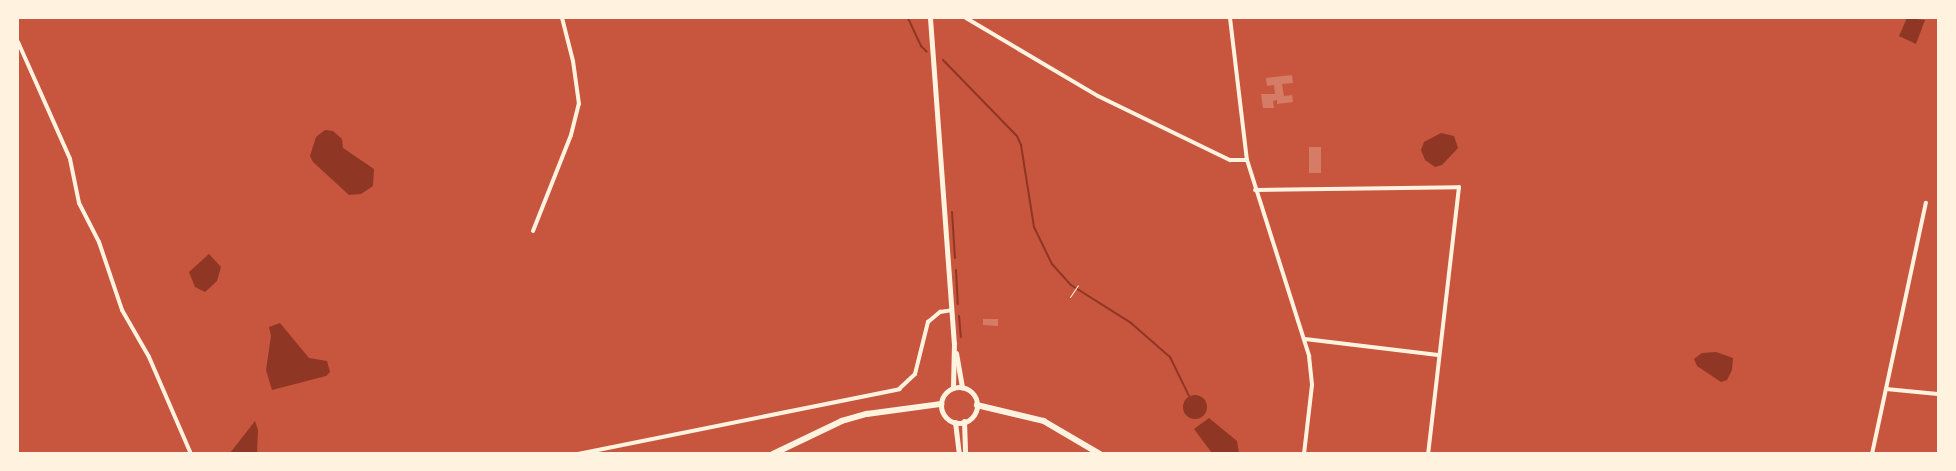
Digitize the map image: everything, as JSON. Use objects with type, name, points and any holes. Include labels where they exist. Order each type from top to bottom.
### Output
[{"type":"main road","points":[[930,18],[952,310],[954,343],[953,388]]},
{"type":"main road","points":[[954,343],[962,387],[974,396],[977,405],[973,415],[964,422],[955,422],[947,417],[941,404],[944,394],[953,388],[962,387]]},
{"type":"main road","points":[[773,454],[842,421],[867,414],[941,404]]},
{"type":"main road","points":[[977,405],[1044,421],[1100,454]]},
{"type":"main road","points":[[955,422],[959,454]]},
{"type":"main road","points":[[964,422],[965,454]]},
{"type":"street","points":[[533,231],[571,135],[579,104],[573,61],[562,18]]},
{"type":"street","points":[[966,18],[1098,96],[1230,160],[1247,160]]},
{"type":"street","points":[[1230,18],[1247,160],[1255,190],[1305,338],[1312,385],[1304,454]]},
{"type":"street","points":[[18,42],[70,159],[79,203],[99,242],[122,310],[150,358],[191,454]]},
{"type":"street","points":[[1255,190],[1459,187],[1428,454]]},
{"type":"street","points":[[1872,454],[1926,203]]},
{"type":"street","points":[[578,454],[899,389],[915,374],[928,322],[940,312],[952,310]]},
{"type":"street","points":[[1305,338],[1438,355]]},
{"type":"street","points":[[1886,389],[1938,394]]},
{"type":"path","points":[[1070,298],[1078,285]]},
{"type":"shaded area","points":[[1907,18],[1925,20],[1916,44],[1899,36]]},
{"type":"shaded area","points":[[325,130],[333,131],[342,139],[343,148],[374,169],[373,186],[361,194],[349,195],[313,162],[310,156],[316,137]]},
{"type":"shaded area","points":[[1441,133],[1454,136],[1458,148],[1442,165],[1435,167],[1425,160],[1421,150],[1424,142]]},
{"type":"shaded area","points":[[209,254],[221,267],[217,281],[205,292],[195,287],[189,272]]},
{"type":"shaded area","points":[[280,323],[309,358],[327,361],[330,372],[326,376],[272,390],[266,370],[271,336],[269,327]]},
{"type":"shaded area","points":[[1716,352],[1733,358],[1732,370],[1727,380],[1721,382],[1697,366],[1694,359],[1702,353]]},
{"type":"shaded area","points":[[1195,395],[1200,396],[1206,402],[1206,412],[1200,418],[1195,419],[1190,418],[1184,412],[1183,407],[1184,402],[1190,396]]},
{"type":"shaded area","points":[[1209,418],[1237,441],[1239,453],[1212,453],[1194,429]]},
{"type":"shaded area","points":[[255,421],[258,430],[257,453],[230,453]]},
{"type":"building","points":[[1292,75],[1293,83],[1282,84],[1284,96],[1292,95],[1293,102],[1277,104],[1277,100],[1273,101],[1274,108],[1263,108],[1261,94],[1275,94],[1274,85],[1267,86],[1266,78]]},
{"type":"building","points":[[1309,147],[1321,147],[1321,173],[1309,173]]},
{"type":"building","points":[[983,319],[998,319],[998,326],[983,325]]},
{"type":"waterway","points":[[908,18],[921,46],[927,52]]},
{"type":"waterway","points":[[943,60],[1017,136],[1021,145],[1034,227],[1052,264],[1071,285],[1131,323],[1170,357],[1189,396]]},
{"type":"waterway","points":[[952,212],[955,258]]},
{"type":"waterway","points":[[956,270],[958,304]]},
{"type":"waterway","points":[[959,316],[961,337]]}]
